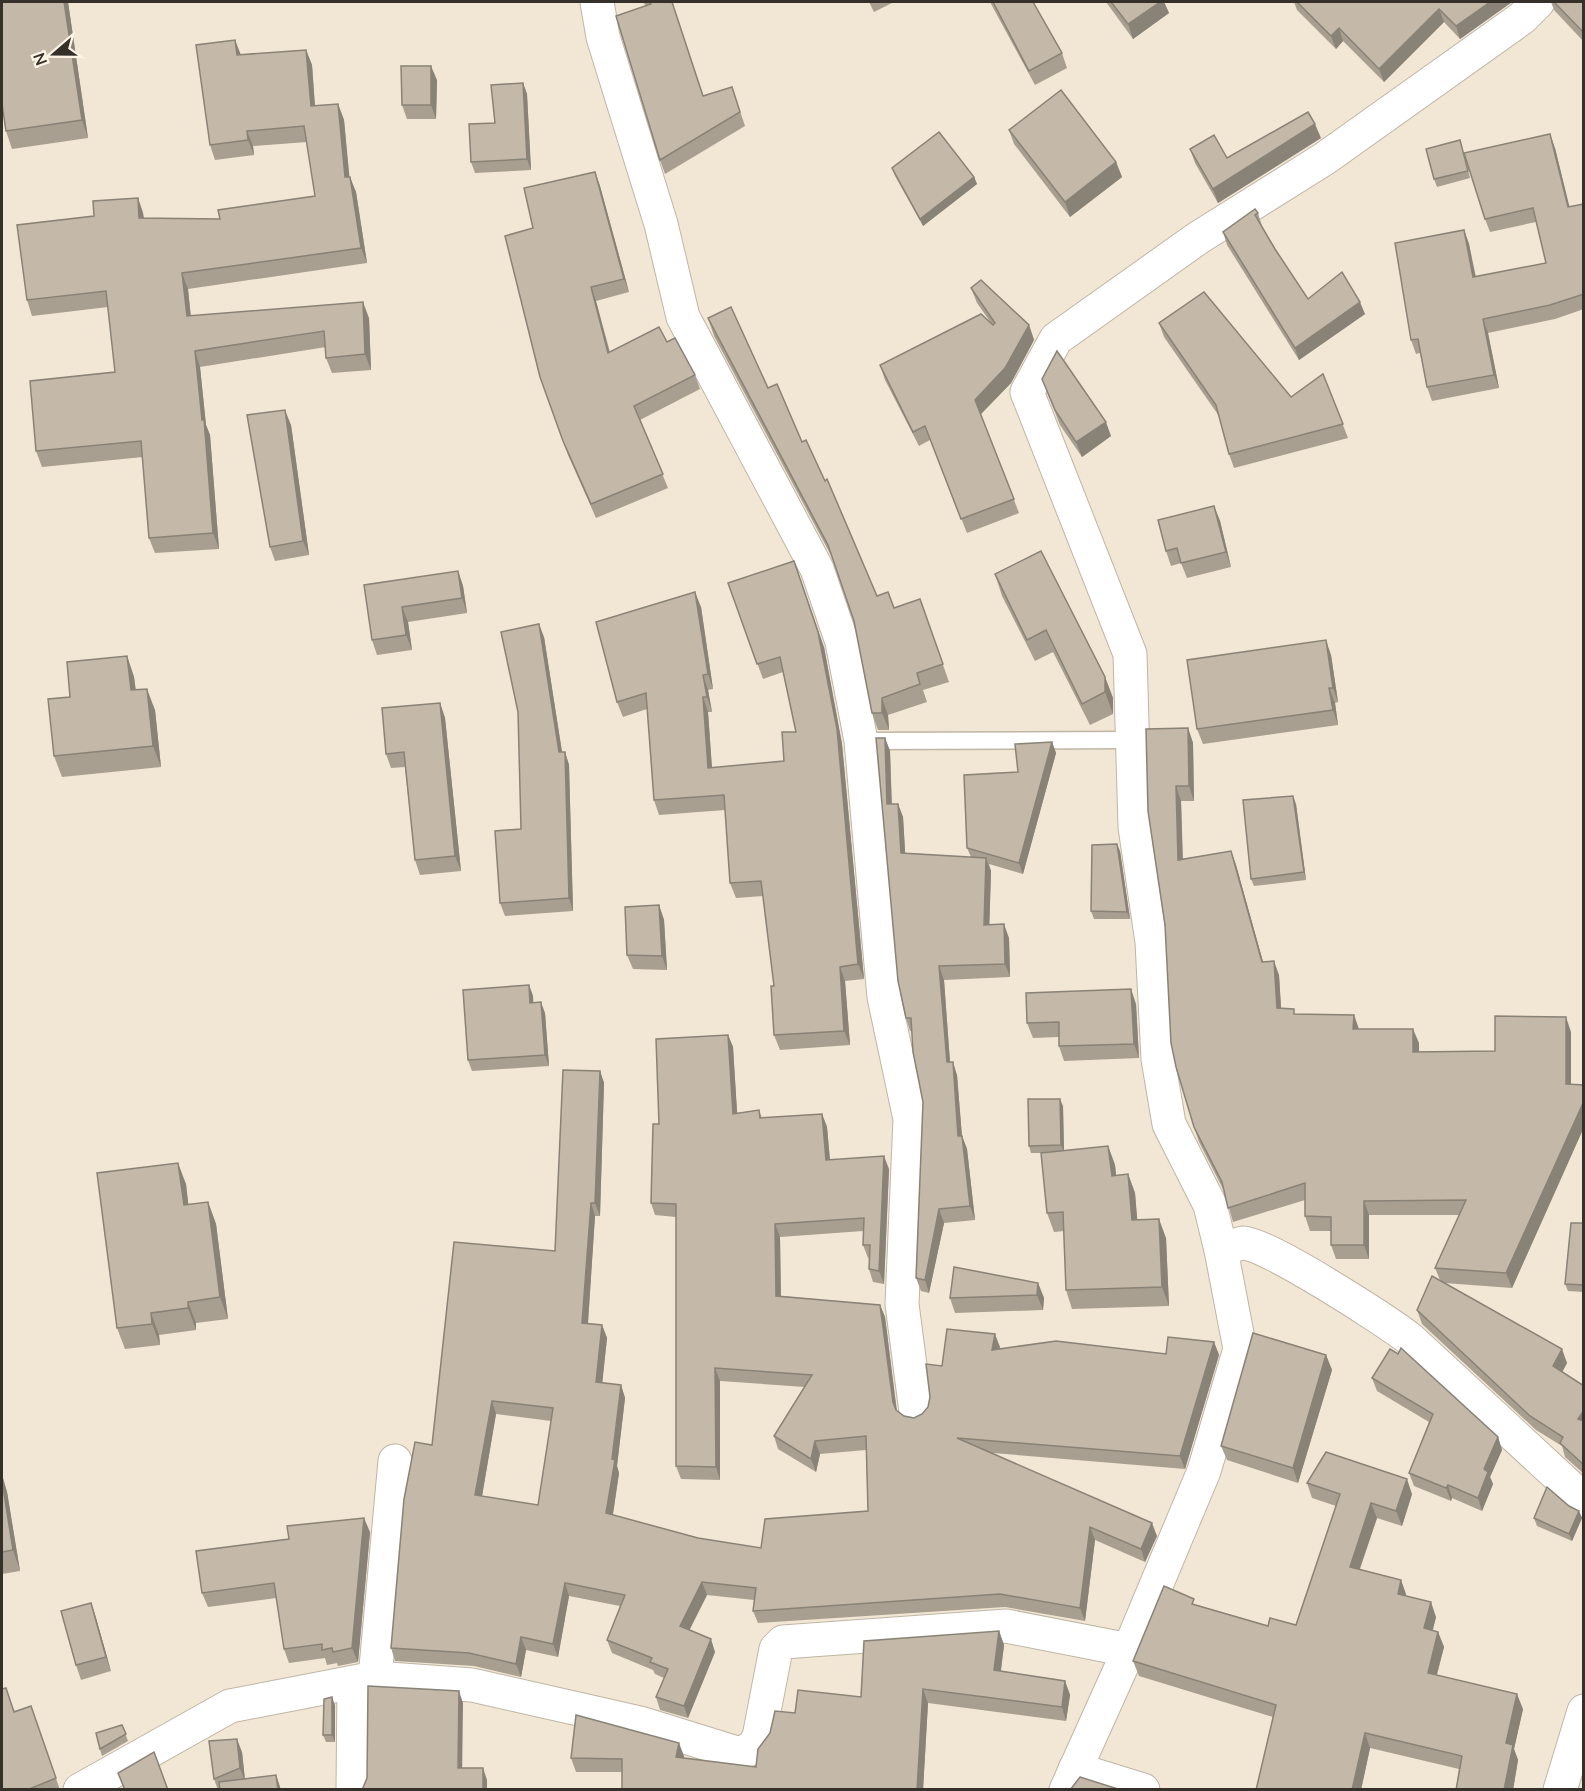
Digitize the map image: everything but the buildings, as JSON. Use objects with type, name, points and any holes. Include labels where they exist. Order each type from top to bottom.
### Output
[{"type":"street","points":[[597,2],[603,37],[661,224],[683,317],[817,569],[842,642],[861,741],[884,997],[910,1119],[902,1304],[916,1412]]},
{"type":"street","points":[[1143,1790],[1070,1779],[1129,1650],[1204,1471],[1240,1349],[1210,1205],[1169,1124],[1158,1059],[1152,942],[1135,827],[1130,654],[1027,392],[1056,339],[1197,238],[1324,159],[1522,18],[1538,2]]},
{"type":"street","points":[[1221,1250],[1244,1243],[1271,1253],[1381,1317],[1428,1355],[1584,1500]]},
{"type":"street","points":[[353,1790],[364,1681],[395,1461]]},
{"type":"street","points":[[80,1790],[230,1706],[364,1681],[472,1685],[640,1723],[740,1754],[753,1747],[759,1737],[776,1649],[783,1642],[1006,1626],[1129,1650]]},
{"type":"street","points":[[1560,1790],[1584,1711]]},
{"type":"lane","points":[[861,741],[1133,740]]}]
